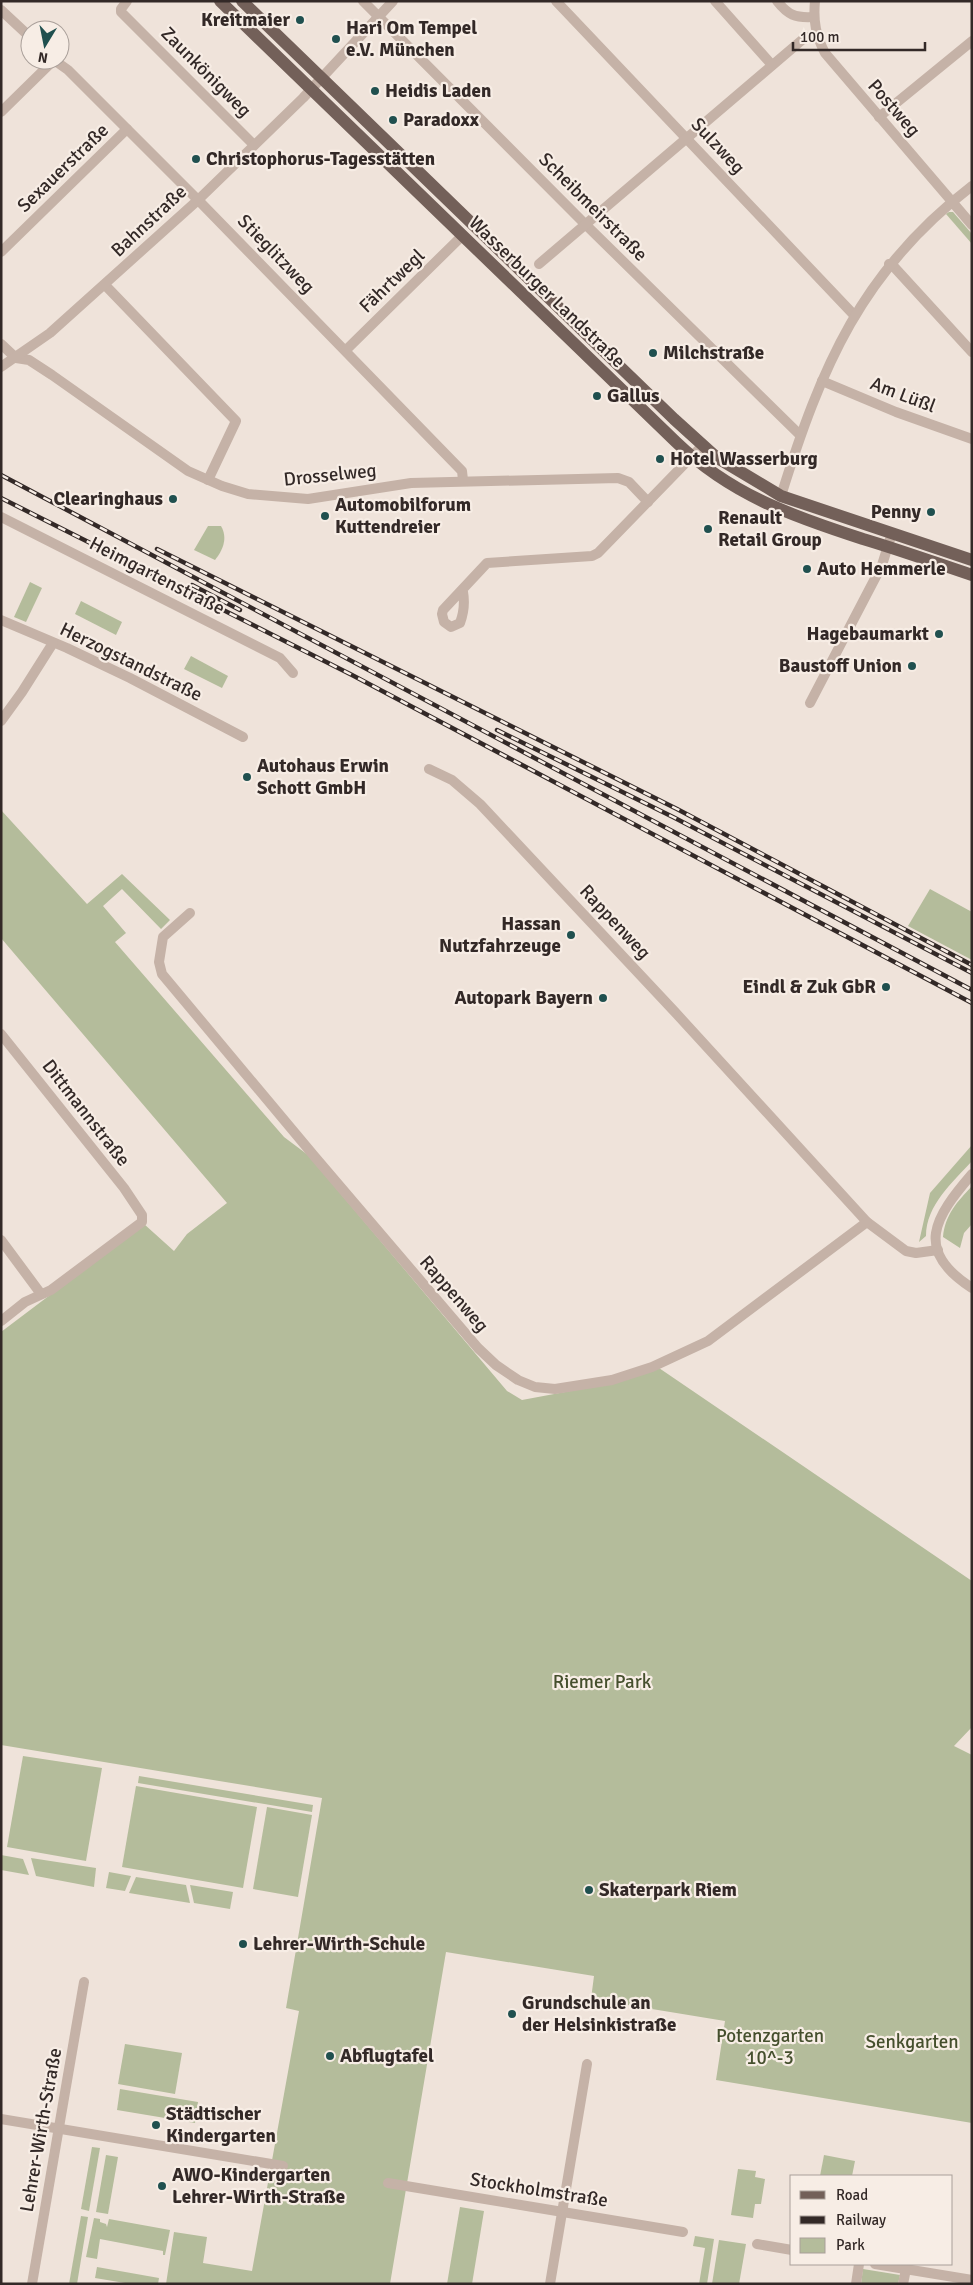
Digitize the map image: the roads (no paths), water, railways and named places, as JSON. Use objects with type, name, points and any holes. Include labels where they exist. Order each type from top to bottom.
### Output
[{"type":"main road","name":"Wasserburger Landstraße","points":[[220,1],[691,456],[712,473],[760,501],[806,520],[972,575]]},
{"type":"main road","name":"Wasserburger Landstraße","points":[[242,1],[702,446],[737,472],[781,496],[972,560]]},
{"type":"street","name":"Zaunkönigweg","points":[[127,1],[121,12],[254,145]]},
{"type":"street","name":"Scheibmeirstraße","points":[[363,1],[585,224],[800,435]]},
{"type":"street","name":"Bahnstraße","points":[[1,367],[50,333],[198,200],[321,78],[393,1]]},
{"type":"street","name":"Sulzweg","points":[[556,1],[854,315]]},
{"type":"street","points":[[715,1],[772,65]]},
{"type":"street","points":[[777,1],[787,13],[794,17],[813,17]]},
{"type":"street","name":"Postweg","points":[[814,1],[813,17],[816,34],[832,62],[972,225]]},
{"type":"street","points":[[1,10],[20,28]]},
{"type":"street","points":[[539,264],[802,40],[816,34]]},
{"type":"street","points":[[879,117],[972,41]]},
{"type":"street","points":[[1,112],[44,70]]},
{"type":"street","name":"Stieglitzweg","points":[[68,70],[346,350],[462,471],[463,480]]},
{"type":"street","name":"Sexauerstraße","points":[[1,252],[127,129]]},
{"type":"street","points":[[781,496],[800,435],[837,347],[854,315],[890,264],[913,237],[951,202],[972,186]]},
{"type":"street","name":"Fährtwegl","points":[[346,350],[462,236]]},
{"type":"street","points":[[890,264],[972,352]]},
{"type":"street","points":[[105,285],[234,416],[236,421],[234,426],[208,480]]},
{"type":"street","points":[[1,344],[16,358]]},
{"type":"street","name":"Drosselweg","points":[[16,358],[29,360],[188,470],[208,480],[248,494],[298,498],[329,496],[411,483],[463,480],[618,478],[629,482],[648,502]]},
{"type":"street","name":"Am Lüßl","points":[[822,382],[896,412],[972,438]]},
{"type":"street","points":[[462,592],[482,566],[487,563],[592,556],[702,446]]},
{"type":"street","name":"Heimgartenstraße","points":[[1,517],[280,658],[293,672]]},
{"type":"street","points":[[810,703],[882,565],[892,534]]},
{"type":"street","name":"Herzogstandstraße","points":[[1,620],[130,678],[243,738]]},
{"type":"street","points":[[1,721],[53,643]]},
{"type":"street","name":"Rappenweg","points":[[429,769],[452,780],[480,804],[674,1011],[867,1222],[906,1250],[916,1253],[938,1250]]},
{"type":"street","name":"Rappenweg","points":[[190,913],[163,937],[160,962],[162,974],[478,1348],[518,1380],[535,1387],[555,1389],[612,1380],[652,1367],[708,1341],[867,1222]]},
{"type":"street","name":"Dittmannstraße","points":[[1,1034],[124,1188],[142,1215],[142,1222],[51,1290],[41,1294]]},
{"type":"street","points":[[972,1174],[942,1212],[936,1230],[938,1250],[948,1270],[972,1288]]},
{"type":"street","points":[[1,1240],[41,1294],[25,1302],[1,1321]]},
{"type":"street","name":"Lehrer-Wirth-Straße","points":[[32,2284],[84,1982]]},
{"type":"street","points":[[550,2284],[586,2064]]},
{"type":"street","points":[[1,2119],[283,2166]]},
{"type":"street","name":"Stockholmstraße","points":[[388,2183],[683,2232]]},
{"type":"street","points":[[757,2244],[790,2250]]},
{"type":"street","points":[[856,2284],[859,2265]]},
{"type":"street","points":[[881,2265],[972,2280]]},
{"type":"street","points":[[903,2284],[906,2269]]},
{"type":"railway","points":[[1,475],[972,990]]},
{"type":"railway","points":[[1,498],[352,675],[972,1003]]},
{"type":"railway","points":[[157,549],[677,809],[972,965]]},
{"type":"railway","points":[[192,585],[240,610]]},
{"type":"railway","points":[[497,730],[673,817],[972,973]]},
{"type":"place","name":"Kreitmaier","points":[[300,20]]},
{"type":"place","name":"Hari Om Tempel e.V. München","points":[[336,39]]},
{"type":"place","name":"Heidis Laden","points":[[375,91]]},
{"type":"place","name":"Paradoxx","points":[[393,120]]},
{"type":"place","name":"Christophorus-Tagesstätten","points":[[196,159]]},
{"type":"place","name":"Milchstraße","points":[[653,353]]},
{"type":"place","name":"Gallus","points":[[597,396]]},
{"type":"place","name":"Hotel Wasserburg","points":[[660,459]]},
{"type":"place","name":"Clearinghaus","points":[[173,499]]},
{"type":"place","name":"Penny","points":[[931,512]]},
{"type":"place","name":"Automobilforum Kuttendreier","points":[[325,516]]},
{"type":"place","name":"Renault Retail Group","points":[[708,529]]},
{"type":"place","name":"Auto Hemmerle","points":[[807,569]]},
{"type":"place","name":"Hagebaumarkt","points":[[939,634]]},
{"type":"place","name":"Baustoff Union","points":[[912,666]]},
{"type":"place","name":"Autohaus Erwin Schott GmbH","points":[[247,777]]},
{"type":"place","name":"Hassan Nutzfahrzeuge","points":[[571,935]]},
{"type":"place","name":"Eindl & Zuk GbR","points":[[886,987]]},
{"type":"place","name":"Autopark Bayern","points":[[603,998]]},
{"type":"place","name":"Skaterpark Riem","points":[[589,1890]]},
{"type":"place","name":"Lehrer-Wirth-Schule","points":[[243,1944]]},
{"type":"place","name":"Grundschule an der Helsinkistraße","points":[[512,2014]]},
{"type":"place","name":"Abflugtafel","points":[[330,2056]]},
{"type":"place","name":"Städtischer Kindergarten","points":[[156,2125]]},
{"type":"place","name":"AWO-Kindergarten Lehrer-Wirth-Straße","points":[[162,2186]]},
{"type":"park label","name":"Riemer Park","points":[[602,1682]]},
{"type":"park label","name":"Senkgarten","points":[[912,2042]]},
{"type":"park label","name":"Potenzgarten 10^-3","points":[[770,2047]]}]
